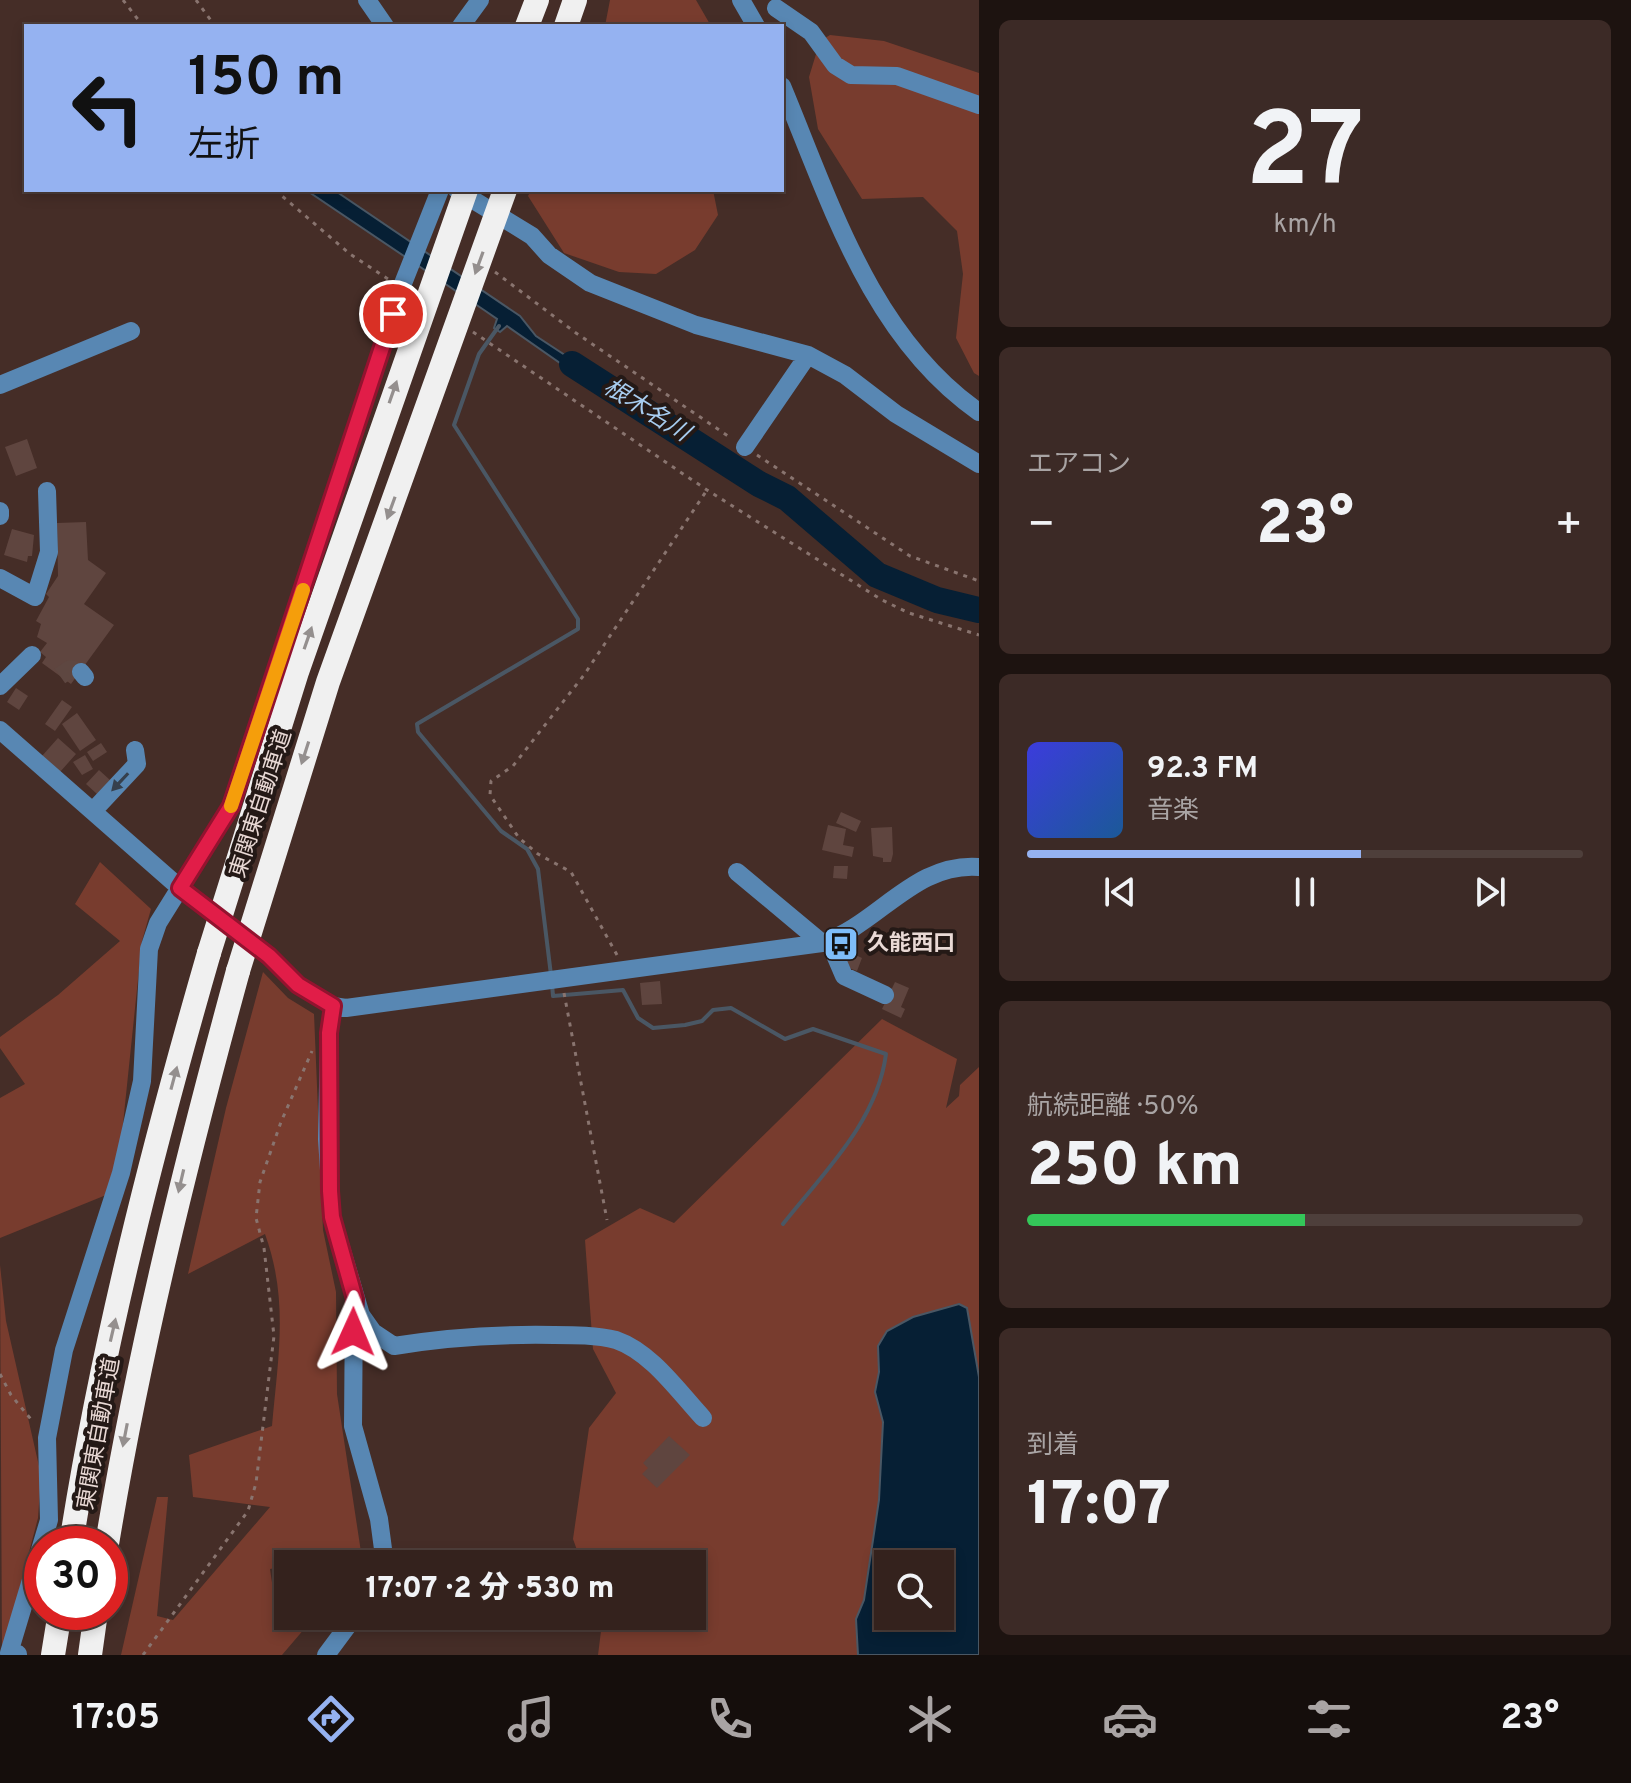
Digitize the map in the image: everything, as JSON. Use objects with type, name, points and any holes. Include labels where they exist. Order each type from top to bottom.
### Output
[{"type":"highway","points":[[528,24],[537,0]]},
{"type":"highway","points":[[567,24],[575,0]]},
{"type":"highway","name":"東関東自動車道","points":[[74,1526],[84,1460],[155,1151],[209,953],[301,658],[465,192]]},
{"type":"highway","name":"東関東自動車道","points":[[110,1526],[143,1344],[184,1168],[238,971],[328,682],[504,192]]},
{"type":"highway","points":[[53,1655],[57,1630]]},
{"type":"highway","points":[[90,1655],[93,1630]]},
{"type":"street","points":[[367,0],[384,24]]},
{"type":"street","points":[[462,24],[480,0]]},
{"type":"street","points":[[741,0],[755,24]]},
{"type":"street","points":[[776,8],[811,32],[835,65],[851,75],[897,76],[979,105]]},
{"type":"street","points":[[784,91],[862,273],[896,327],[938,375],[979,412]]},
{"type":"street","points":[[14,1654],[49,1520],[47,1438],[64,1350],[121,1173],[142,1081],[149,949],[158,923],[231,806],[404,283],[439,192]]},
{"type":"street","points":[[460,192],[532,236],[549,255],[590,283],[696,325],[808,355],[845,375],[896,414],[979,464]]},
{"type":"street","points":[[0,385],[131,331]]},
{"type":"street","points":[[745,447],[808,355]]},
{"type":"street","points":[[0,578],[35,597],[49,552],[47,491]]},
{"type":"street","points":[[0,686],[32,655]]},
{"type":"street","points":[[11,731],[93,811],[180,888],[269,956],[298,985],[333,1006],[364,1009],[556,978],[722,959],[826,942],[854,930],[920,880],[937,872],[979,867]]},
{"type":"street","points":[[93,811],[137,764],[135,750]]},
{"type":"street","points":[[737,872],[826,942],[844,976],[885,995]]},
{"type":"street","points":[[333,1006],[329,1033],[327,1139],[332,1217],[355,1299],[373,1332],[394,1346],[463,1335],[498,1334],[576,1335],[617,1341],[652,1363],[703,1418]]},
{"type":"street","points":[[355,1299],[353,1426],[379,1519],[383,1550]]},
{"type":"street","points":[[326,1655],[345,1630]]},
{"type":"path","points":[[123,0],[141,24]]},
{"type":"path","points":[[196,0],[214,24]]},
{"type":"path","points":[[277,192],[350,254],[404,283]]},
{"type":"path","points":[[490,269],[576,333],[910,556],[979,581]]},
{"type":"path","points":[[472,331],[707,490],[882,600],[909,613],[979,635]]},
{"type":"path","points":[[625,969],[571,872],[538,854],[519,838],[490,795],[491,781],[513,766],[584,675],[707,490]]},
{"type":"path","points":[[556,978],[607,1220]]},
{"type":"path","points":[[143,1655],[248,1511],[256,1483],[274,1336],[264,1248],[256,1218],[260,1182],[298,1078],[312,1051],[329,1033]]},
{"type":"path","points":[[0,1374],[11,1395],[47,1438]]},
{"type":"shaded area","points":[[610,0],[696,0],[710,24],[605,24]]},
{"type":"shaded area","points":[[830,35],[884,41],[979,73],[979,376],[974,373],[956,338],[963,274],[957,231],[923,197],[862,199],[818,129],[809,77],[820,41]]},
{"type":"shaded area","points":[[530,192],[713,192],[718,215],[695,250],[656,274],[619,272],[564,253],[528,196]]},
{"type":"shaded area","points":[[100,862],[151,909],[142,941],[116,1191],[0,1238],[0,1098],[25,1084],[0,1048],[0,1037],[58,995],[120,941],[75,904]]},
{"type":"shaded area","points":[[263,972],[288,998],[314,1014],[323,1230],[336,1292],[337,1394],[361,1550],[274,1550],[274,1568],[270,1569],[274,1630],[303,1630],[282,1655],[121,1655],[157,1497],[168,1497],[157,1616],[173,1620],[270,1507],[193,1497],[189,1455],[272,1426],[279,1353],[277,1282],[265,1234],[188,1274],[226,1108]]},
{"type":"shaded area","points":[[882,1019],[957,1059],[946,1108],[959,1096],[960,1085],[979,1067],[979,1655],[598,1655],[601,1630],[706,1630],[706,1550],[577,1550],[573,1539],[589,1428],[616,1393],[593,1349],[585,1240],[640,1208],[674,1223]]},
{"type":"shaded area","points":[[0,1265],[6,1321],[41,1475],[38,1518],[36,1526],[24,1526],[24,1571],[2,1655]]},
{"type":"water","points":[[309,192],[337,192],[520,316],[536,336],[609,384],[590,384],[507,326],[500,332],[494,328],[497,319]]},
{"type":"water","points":[[959,1304],[967,1308],[979,1377],[979,1655],[858,1655],[856,1619],[864,1600],[879,1500],[883,1422],[875,1392],[879,1372],[878,1346],[887,1331],[913,1317]]},
{"type":"building","points":[[27,439],[37,468],[16,476],[5,447]]},
{"type":"building","points":[[86,522],[88,560],[106,573],[84,604],[114,625],[71,684],[42,663],[46,657],[40,652],[47,643],[37,637],[41,624],[36,621],[49,597],[46,594],[58,576],[57,523]]},
{"type":"building","points":[[12,529],[34,535],[32,556],[28,556],[27,562],[4,555]]},
{"type":"building","points":[[16,688],[28,696],[19,710],[7,702]]},
{"type":"building","points":[[62,700],[72,707],[55,731],[45,724]]},
{"type":"building","points":[[77,713],[96,740],[80,751],[62,724]]},
{"type":"building","points":[[58,738],[76,754],[60,772],[42,756]]},
{"type":"building","points":[[101,743],[107,752],[93,761],[87,752]]},
{"type":"building","points":[[85,755],[93,769],[82,775],[73,762]]},
{"type":"building","points":[[99,770],[110,780],[97,794],[86,784]]},
{"type":"building","points":[[841,812],[861,821],[856,832],[836,823]]},
{"type":"building","points":[[828,825],[846,829],[843,845],[854,847],[852,857],[822,850]]},
{"type":"building","points":[[892,827],[891,862],[883,862],[883,858],[873,856],[871,828]]},
{"type":"building","points":[[834,866],[848,866],[847,879],[833,878]]},
{"type":"building","points":[[847,951],[862,958],[857,971],[841,965]]},
{"type":"building","points":[[660,981],[662,1004],[642,1005],[640,983]]},
{"type":"building","points":[[895,982],[909,988],[901,1007],[905,1009],[901,1018],[882,1009]]},
{"type":"building","points":[[669,1436],[690,1455],[657,1488],[642,1474],[648,1468],[643,1463]]},
{"type":"waterway","points":[[499,326],[479,354],[454,425],[578,619],[578,629],[417,724],[418,732],[501,831],[527,849],[538,869],[551,975]]},
{"type":"waterway","name":"根木名川","points":[[572,364],[759,484],[787,498],[877,575],[937,600],[979,610]]},
{"type":"waterway","points":[[552,984],[553,996],[623,990],[638,1018],[653,1028],[702,1021],[713,1010],[731,1008],[785,1039],[813,1029],[886,1054],[881,1079],[860,1124],[783,1224]]},
{"type":"tunnel","points":[[60,676],[70,669],[81,672]]},
{"type":"slow traffic","points":[[231,806],[303,590]]},
{"type":"place","name":"久能西口","points":[[841,944]]},
{"type":"route","points":[[353,1332],[355,1299],[332,1217],[330,1191],[327,1139],[331,1079],[329,1033],[333,1006],[298,985],[269,956],[180,888],[231,806],[393,314]]}]
